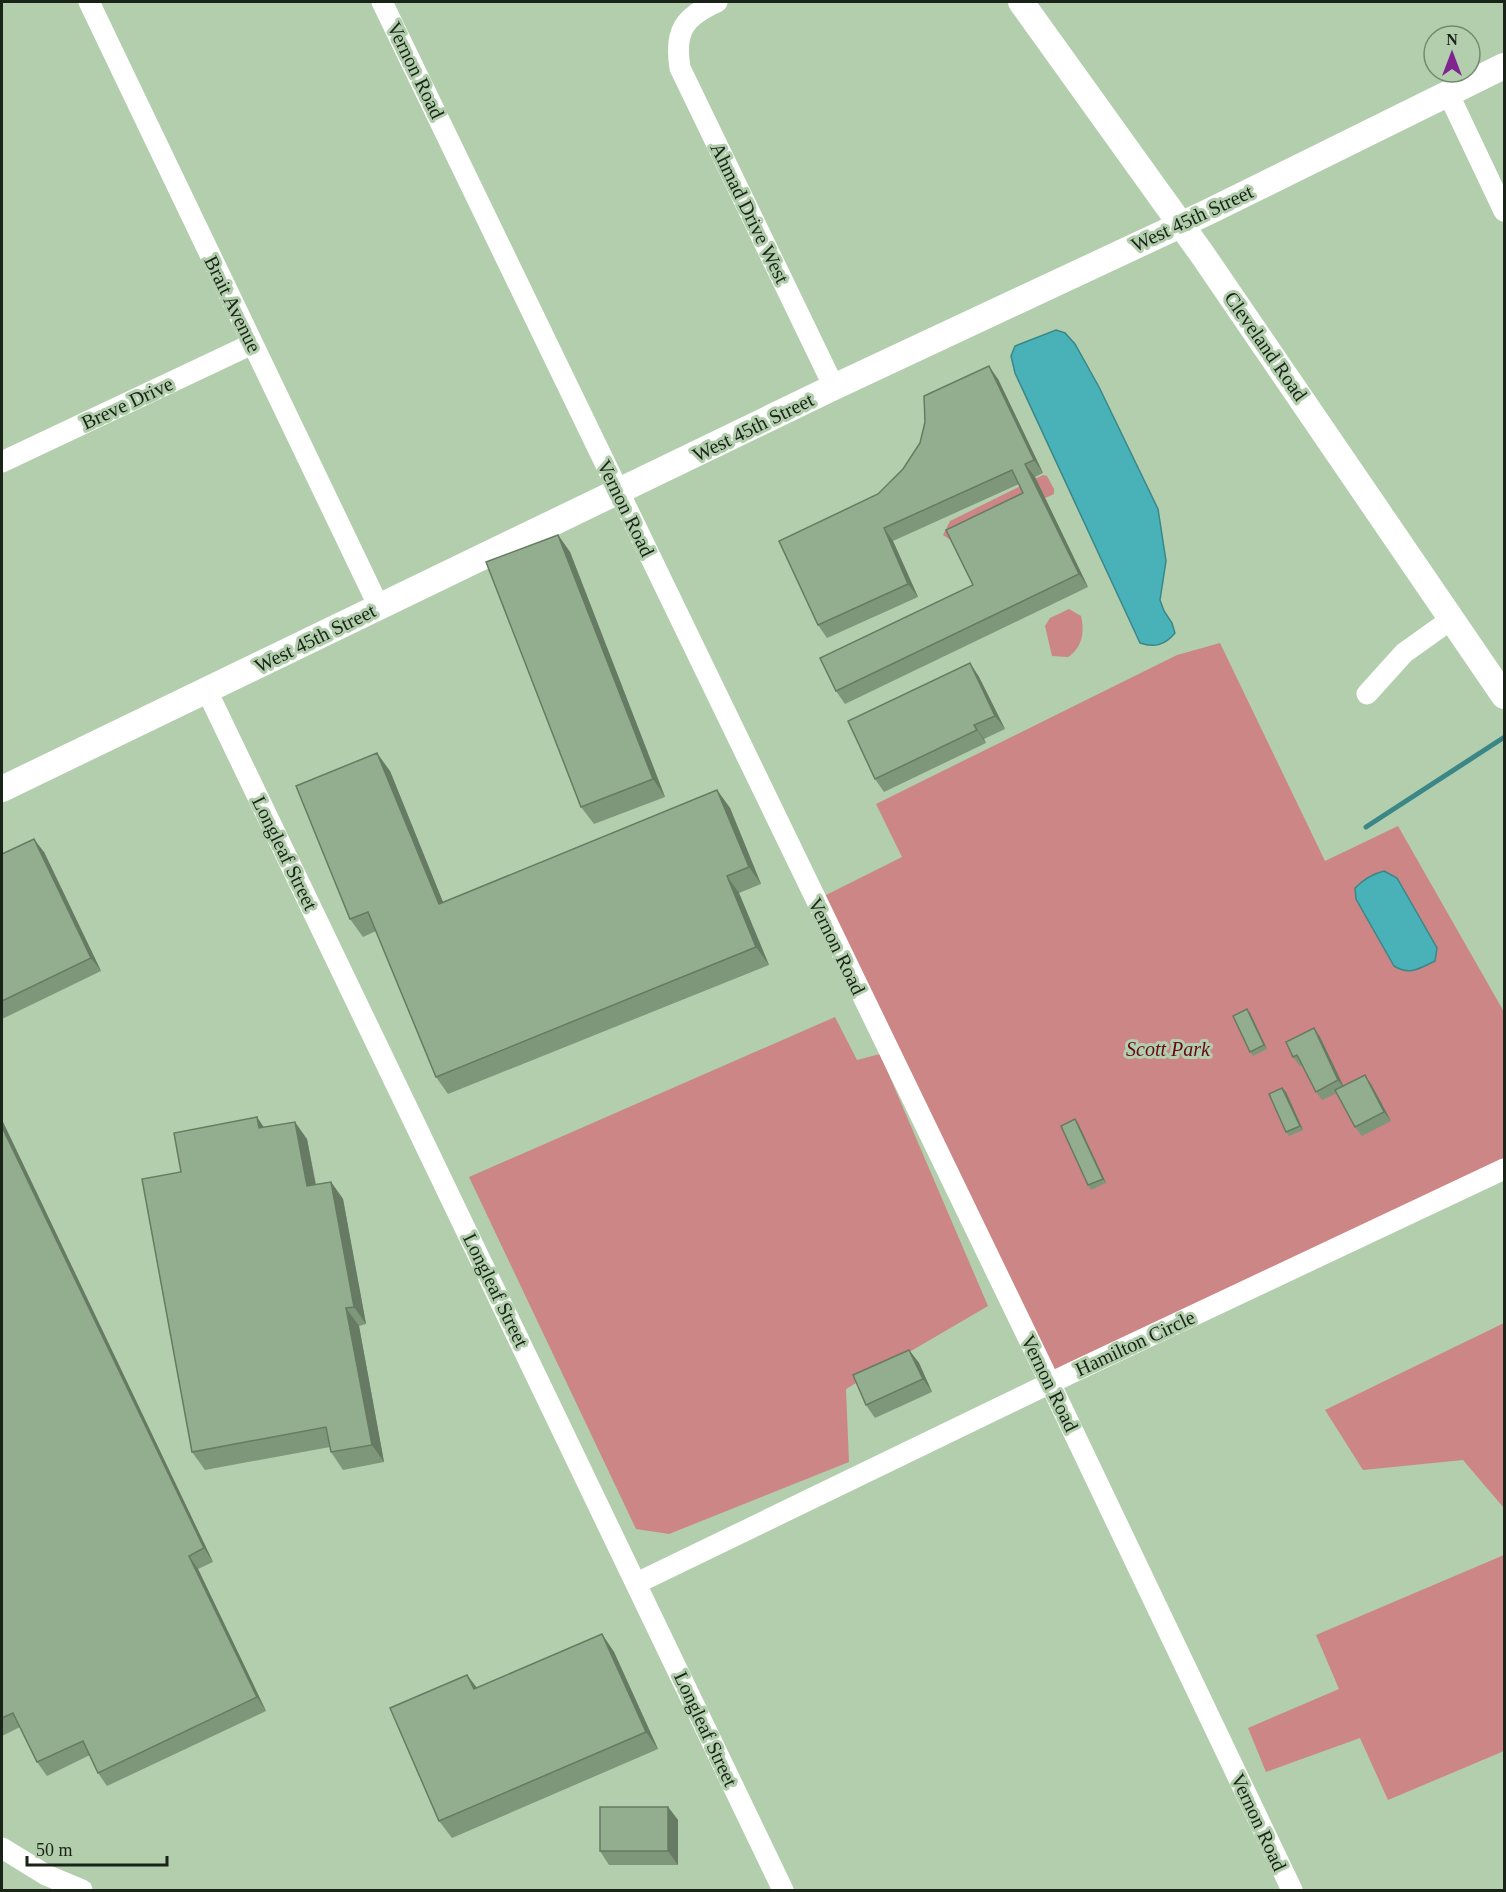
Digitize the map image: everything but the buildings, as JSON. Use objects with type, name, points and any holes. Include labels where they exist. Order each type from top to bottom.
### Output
[{"type":"street","name":"Brait Avenue","points":[[88,2],[378,607]]},
{"type":"street","name":"Vernon Road","points":[[382,2],[1050,1383],[1292,1890]]},
{"type":"street","name":"Ahmad Drive West","points":[[717,2],[697,11],[686,23],[679,37],[680,68],[834,387]]},
{"type":"street","name":"Cleveland Road","points":[[1028,4],[1454,618],[1504,696]]},
{"type":"street","name":"West 45th Street","points":[[2,789],[619,493],[834,387],[1180,224],[1504,66]]},
{"type":"street","points":[[1448,93],[1504,211]]},
{"type":"street","name":"Breve Drive","points":[[2,462],[252,344]]},
{"type":"street","points":[[1367,694],[1404,653],[1454,618]]},
{"type":"street","name":"Longleaf Street","points":[[207,691],[783,1890]]},
{"type":"street","name":"Hamilton Circle","points":[[637,1583],[1050,1383],[1504,1168]]},
{"type":"street","points":[[2,1848],[46,1875],[82,1890]]},
{"type":"green space","points":[[1043,475],[1047,476],[1054,489],[1054,494],[955,539],[949,539],[943,535],[950,521]]},
{"type":"green space","points":[[1069,609],[1081,616],[1083,628],[1081,639],[1076,649],[1068,657],[1052,656],[1045,626],[1050,618]]},
{"type":"green space","name":"Scott Park","points":[[1220,643],[1325,861],[1398,826],[1504,1012],[1504,1160],[1054,1372],[824,896],[902,857],[876,804],[1177,655]]},
{"type":"green space","points":[[835,1017],[857,1060],[880,1054],[988,1306],[846,1389],[849,1462],[669,1534],[636,1529],[469,1177]]},
{"type":"green space","points":[[1504,1323],[1504,1508],[1463,1460],[1363,1470],[1325,1410]]},
{"type":"green space","points":[[1504,1555],[1504,1751],[1388,1800],[1360,1738],[1266,1772],[1248,1728],[1339,1689],[1316,1635]]},
{"type":"water","points":[[1056,330],[1065,333],[1075,344],[1099,387],[1158,509],[1166,561],[1160,600],[1175,633],[1159,644],[1140,643],[1015,373],[1011,356],[1015,346]]},
{"type":"water","points":[[1384,871],[1397,878],[1437,948],[1435,961],[1420,968],[1410,971],[1394,966],[1356,899],[1355,888],[1368,877]]},
{"type":"waterway","points":[[1366,827],[1503,738]]}]
